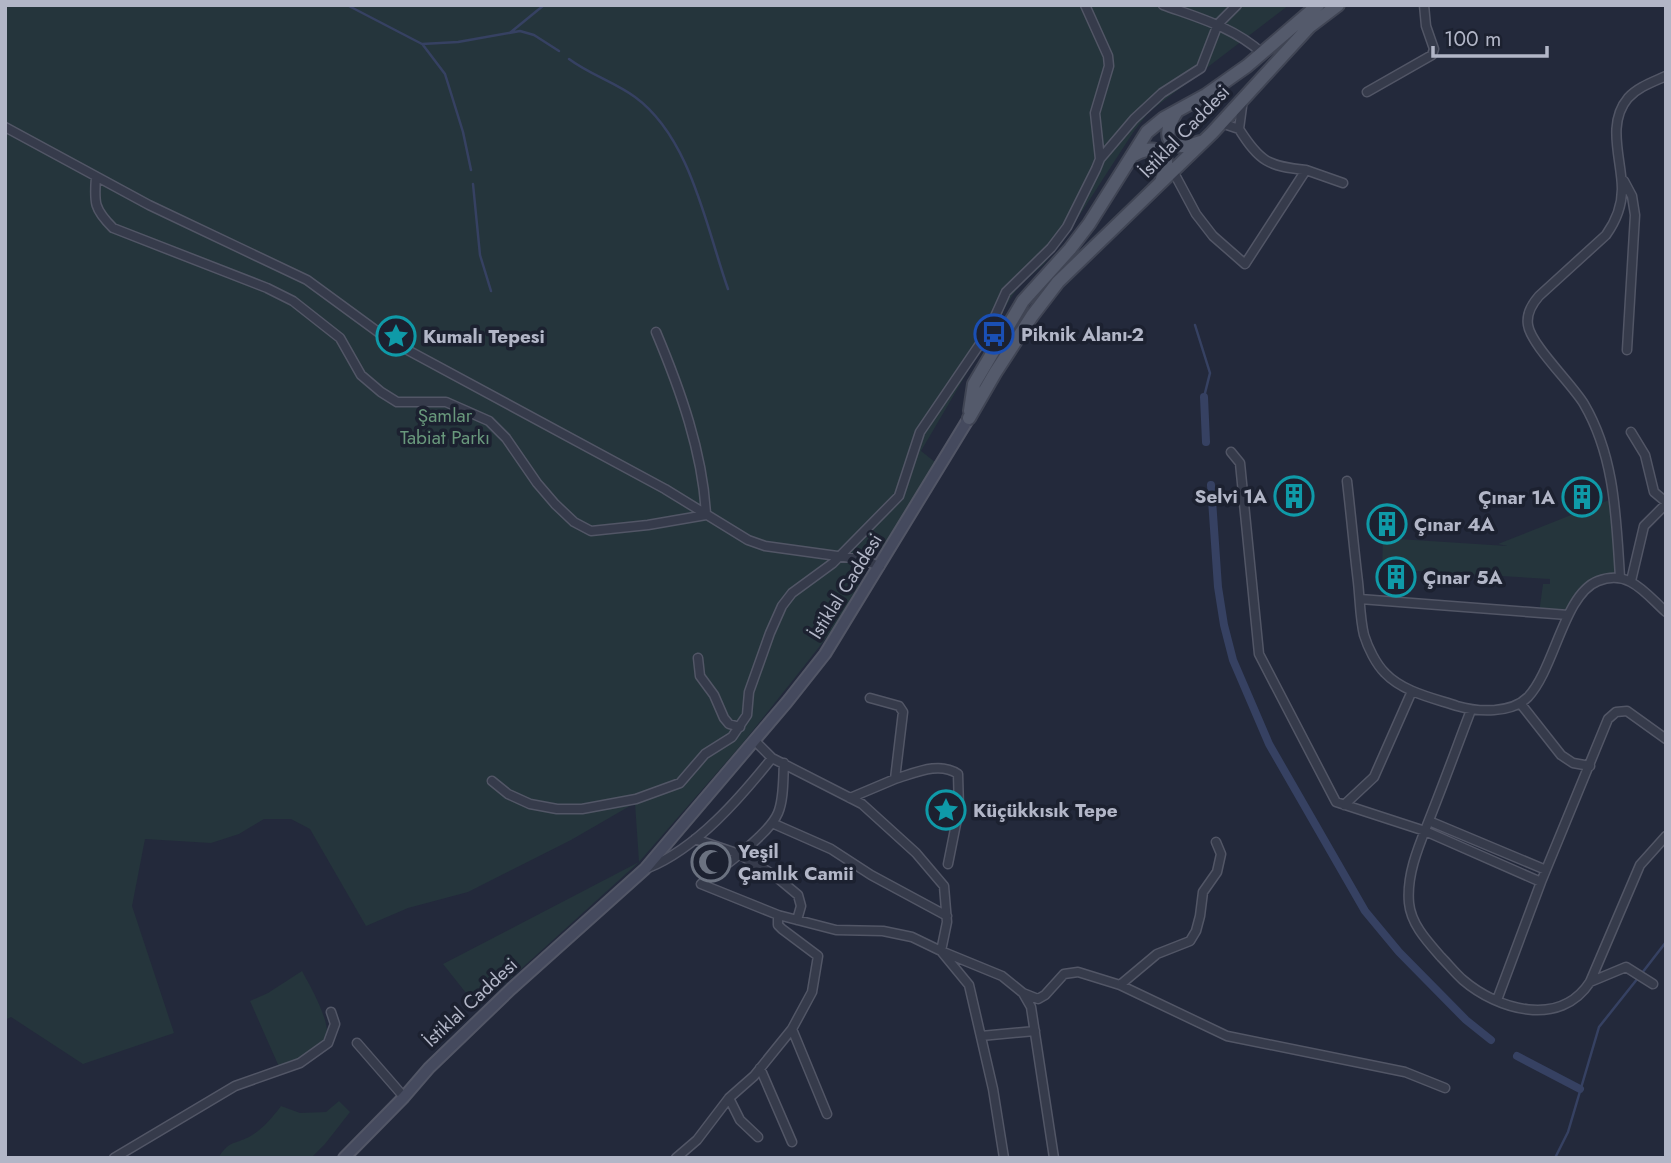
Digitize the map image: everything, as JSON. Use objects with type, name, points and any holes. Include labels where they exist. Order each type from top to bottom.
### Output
[{"type":"main road","name":"İstiklal Caddesi","points":[[969,418],[974,384],[1023,301],[1089,224],[1147,132],[1206,95],[1262,53],[1318,5]]},
{"type":"main road","name":"İstiklal Caddesi","points":[[344,1158],[429,1068],[511,989],[645,869],[825,654],[1009,351],[1058,282],[1204,141],[1309,27],[1339,5]]},
{"type":"main road","points":[[1178,111],[1168,130],[1171,144],[1180,147],[1204,141]]},
{"type":"main road","points":[[1130,158],[1142,150],[1154,149],[1163,153],[1167,158],[1167,166],[1159,186]]},
{"type":"street","points":[[1085,5],[1108,56],[1109,66],[1095,113],[1100,159]]},
{"type":"street","points":[[1163,5],[1218,24],[1247,39],[1262,53]]},
{"type":"street","points":[[492,781],[508,794],[530,804],[557,809],[582,809],[636,799],[680,783],[705,754],[732,737],[747,715],[749,692],[755,673],[782,606],[792,593],[827,569],[899,496],[920,432],[988,332],[1006,292],[1051,248],[1066,227],[1100,159],[1162,93],[1201,68],[1218,24],[1237,5]]},
{"type":"street","points":[[1367,92],[1432,55],[1434,49],[1426,26],[1424,5]]},
{"type":"street","points":[[1620,577],[1611,473],[1598,433],[1583,402],[1530,333],[1528,317],[1532,304],[1539,296],[1606,235],[1615,223],[1621,203],[1621,176],[1616,144],[1622,108],[1637,91],[1665,78]]},
{"type":"street","points":[[1243,97],[1240,129],[1247,141],[1272,165],[1306,170],[1343,183]]},
{"type":"street","points":[[1221,123],[1240,129]]},
{"type":"street","points":[[5,127],[149,205],[307,280],[389,340],[665,489],[748,540],[765,546],[839,556],[880,566]]},
{"type":"street","points":[[1173,171],[1196,214],[1213,236],[1245,264],[1306,170]]},
{"type":"street","points":[[1621,176],[1632,197],[1636,215],[1627,350]]},
{"type":"street","points":[[96,177],[94,200],[98,213],[113,228],[267,288],[292,301],[340,338],[361,375],[397,402],[446,402],[489,421],[506,438],[537,483],[574,522],[591,531],[648,525],[706,514]]},
{"type":"street","points":[[656,332],[668,360],[697,455],[705,490],[706,514]]},
{"type":"street","points":[[1631,432],[1645,455],[1654,492],[1666,503],[1644,526],[1632,581]]},
{"type":"street","points":[[1231,452],[1240,463],[1259,654],[1336,802],[1425,831],[1541,881]]},
{"type":"street","points":[[1347,481],[1364,636],[1384,672],[1412,691],[1471,710],[1506,708],[1520,703],[1534,690],[1544,674],[1568,615],[1586,588],[1596,582],[1620,577],[1632,581],[1666,612]]},
{"type":"street","points":[[1360,599],[1568,615]]},
{"type":"street","points":[[698,658],[699,676],[714,695],[724,718],[729,724],[740,727]]},
{"type":"street","points":[[1345,805],[1374,777],[1412,691]]},
{"type":"street","points":[[870,698],[899,706],[903,712],[895,779]]},
{"type":"street","points":[[1520,703],[1561,755],[1573,763],[1590,766]]},
{"type":"street","points":[[1471,710],[1410,877],[1409,902],[1413,920],[1430,944],[1463,980],[1484,995],[1514,1007],[1537,1012],[1560,1006],[1576,997],[1590,982],[1640,865],[1666,836]]},
{"type":"street","points":[[1497,1000],[1541,881],[1608,719],[1616,712],[1627,710],[1666,739]]},
{"type":"street","points":[[754,740],[772,758],[862,804],[916,853],[944,886],[947,916],[941,951],[969,985],[993,1089],[1004,1158]]},
{"type":"street","points":[[645,869],[666,861],[695,839],[756,778],[772,758]]},
{"type":"street","points":[[784,763],[779,811],[772,823],[740,854],[701,884],[778,915],[836,930],[883,931],[912,937],[1002,976],[1023,993],[1038,999],[1064,974],[1078,972],[1120,985],[1227,1036],[1405,1072],[1445,1088]]},
{"type":"street","points":[[850,798],[895,779],[934,768],[950,768],[958,774],[959,809],[948,864]]},
{"type":"street","points":[[1429,821],[1546,870]]},
{"type":"street","points":[[772,823],[831,849],[871,875],[947,916]]},
{"type":"street","points":[[695,839],[740,854],[774,875],[798,895],[801,906],[797,920]]},
{"type":"street","points":[[1120,985],[1157,954],[1190,941],[1196,932],[1203,892],[1217,872],[1221,854],[1216,842]]},
{"type":"street","points":[[676,1158],[697,1140],[729,1098],[760,1068],[792,1029],[812,992],[818,956],[778,925],[778,915]]},
{"type":"street","points":[[1590,982],[1626,967],[1653,984]]},
{"type":"street","points":[[1023,993],[1031,1007],[1054,1158]]},
{"type":"street","points":[[114,1158],[235,1086],[300,1063],[328,1043],[335,1024],[331,1012]]},
{"type":"street","points":[[792,1029],[827,1114]]},
{"type":"street","points":[[981,1036],[1035,1031]]},
{"type":"street","points":[[357,1043],[404,1097]]},
{"type":"street","points":[[760,1068],[792,1142]]},
{"type":"street","points":[[729,1098],[740,1120],[758,1137]]},
{"type":"green space","name":"Şamlar Tabiat Parkı","points":[[5,5],[1289,5],[1149,112],[1134,131],[1070,230],[1044,264],[1020,285],[1012,296],[921,451],[935,462],[882,550],[864,552],[854,566],[859,585],[834,628],[742,744],[639,862],[635,803],[571,840],[468,892],[408,908],[366,926],[310,829],[291,819],[264,819],[239,834],[211,843],[145,839],[132,906],[174,1033],[83,1064],[11,1017],[5,1020]]},
{"type":"green space","points":[[1614,498],[1620,577],[1596,581],[1568,615],[1539,613],[1543,584],[1550,584],[1550,579],[1382,569],[1383,538],[1507,546],[1498,544]]},
{"type":"green space","points":[[639,862],[478,1008],[443,964]]},
{"type":"green space","points":[[302,971],[320,1007],[327,1037],[315,1052],[280,1069],[250,1001]]},
{"type":"green space","points":[[339,1101],[350,1112],[311,1158],[218,1158],[229,1146],[258,1131],[281,1106],[300,1113],[326,1112]]},
{"type":"waterway","points":[[347,5],[422,44],[458,42],[520,31],[534,35],[559,51]]},
{"type":"waterway","points":[[511,32],[544,5]]},
{"type":"waterway","points":[[423,45],[445,74],[463,132],[471,170]]},
{"type":"waterway","points":[[569,59],[635,97],[654,114],[670,136],[694,185],[728,289]]},
{"type":"waterway","points":[[473,184],[480,255],[491,291]]},
{"type":"waterway","points":[[1195,325],[1210,373],[1204,397]]},
{"type":"waterway","points":[[1204,397],[1206,442]]},
{"type":"waterway","points":[[1211,485],[1218,587],[1224,625],[1233,660],[1269,744],[1365,911],[1399,952],[1466,1020],[1491,1040]]},
{"type":"waterway","points":[[1642,973],[1666,942]]},
{"type":"waterway","points":[[1555,1158],[1568,1132],[1599,1027],[1638,978]]},
{"type":"waterway","points":[[1517,1056],[1580,1089]]},
{"type":"place","name":"Piknik Alanı-2","points":[[994,334]]},
{"type":"place","name":"Kumalı Tepesi","points":[[396,336]]},
{"type":"place","name":"Selvi 1A","points":[[1294,496]]},
{"type":"place","name":"Çınar 1A","points":[[1582,497]]},
{"type":"place","name":"Çınar 4A","points":[[1387,524]]},
{"type":"place","name":"Çınar 5A","points":[[1396,577]]},
{"type":"place","name":"Küçükkısık Tepe","points":[[946,810]]},
{"type":"place","name":"Yeşil Çamlık Camii","points":[[711,862]]}]
